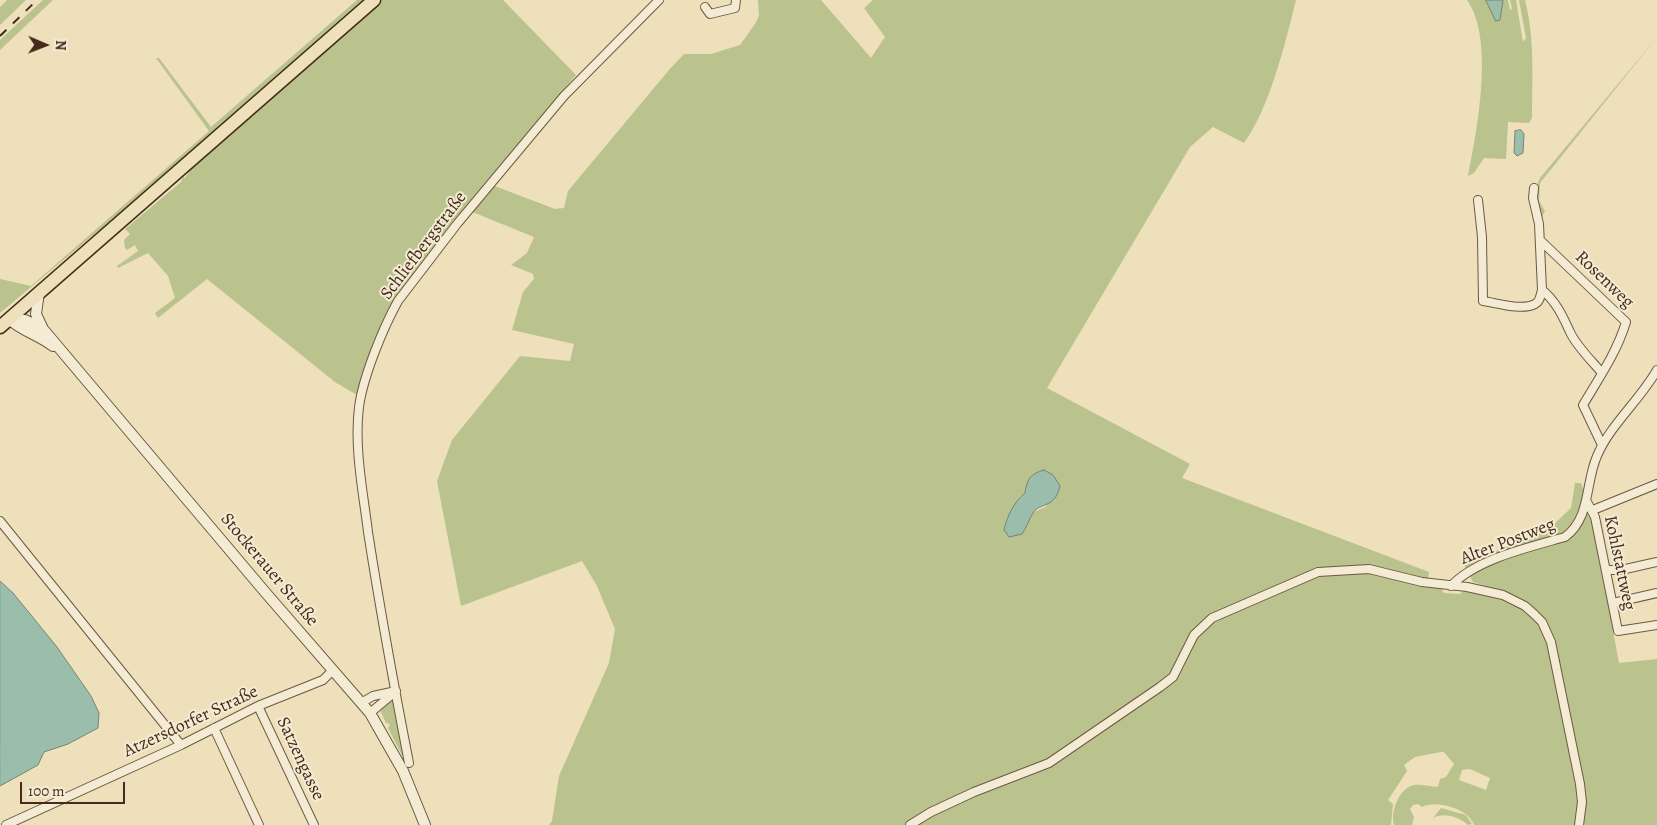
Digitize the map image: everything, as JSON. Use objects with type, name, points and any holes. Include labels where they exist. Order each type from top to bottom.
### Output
[{"type":"main road","points":[[4,323],[374,0]]},
{"type":"street","name":"Schliefbergstraße","points":[[410,763],[378,597],[359,462],[359,410],[366,378],[391,314],[398,302],[457,224],[564,96],[659,0]]},
{"type":"street","points":[[705,7],[710,14],[734,8],[736,0]]},
{"type":"street","points":[[1478,200],[1482,237],[1482,301],[1528,306],[1539,301],[1542,290],[1541,241],[1533,198],[1534,188]]},
{"type":"street","name":"Rosenweg","points":[[1541,241],[1626,322],[1622,335],[1602,373],[1582,405],[1602,445]]},
{"type":"street","points":[[1542,290],[1548,295],[1568,323],[1570,332],[1602,373]]},
{"type":"street","name":"Stockerauer Straße","points":[[39,292],[36,314],[43,329],[370,713],[403,771],[425,825]]},
{"type":"street","name":"Stockerauer Straße","points":[[4,323],[25,320],[43,329]]},
{"type":"street","name":"Stockerauer Straße","points":[[4,323],[36,334],[62,352]]},
{"type":"street","name":"Alter Postweg","points":[[1451,586],[1458,578],[1506,555],[1565,537],[1575,528],[1587,502],[1592,469],[1602,445],[1657,370]]},
{"type":"street","points":[[1593,510],[1657,484]]},
{"type":"street","name":"Kohlstattweg","points":[[1587,502],[1593,510],[1607,570],[1618,631],[1657,625]]},
{"type":"street","points":[[0,521],[181,745]]},
{"type":"street","points":[[1607,570],[1621,570],[1657,562]]},
{"type":"street","points":[[910,825],[931,812],[974,792],[1049,764],[1173,677],[1194,635],[1212,618],[1318,572],[1369,569],[1422,582],[1503,595],[1525,606],[1542,622],[1551,642],[1580,784],[1582,802],[1579,825]]},
{"type":"street","points":[[1613,603],[1657,594]]},
{"type":"street","name":"Atzersdorfer Straße","points":[[6,825],[181,745],[258,706],[323,680],[333,670]]},
{"type":"street","points":[[361,703],[373,696],[396,691]]},
{"type":"street","points":[[370,713],[396,691]]},
{"type":"street","name":"Satzengasse","points":[[258,706],[314,825]]},
{"type":"street","points":[[214,728],[259,825]]},
{"type":"shaded area","points":[[7,0],[26,0],[0,25],[0,7]]},
{"type":"shaded area","points":[[43,0],[53,0],[0,50],[0,40]]},
{"type":"shaded area","points":[[357,0],[363,0],[123,210],[0,313],[0,279],[31,286],[209,131],[156,58],[159,58],[211,127]]},
{"type":"shaded area","points":[[382,0],[503,0],[576,75],[452,222],[393,303],[379,332],[357,395],[335,382],[207,279],[158,318],[155,313],[175,298],[168,276],[148,253],[118,268],[117,266],[138,251],[135,245],[127,250],[125,248],[124,240],[130,234],[125,229],[181,182],[195,163]]},
{"type":"shaded area","points":[[758,0],[821,0],[871,58],[885,37],[864,8],[873,0],[1296,0],[1282,55],[1269,94],[1262,112],[1244,143],[1213,127],[1190,147],[1047,388],[1190,464],[1182,478],[1429,572],[1427,587],[1441,588],[1444,593],[1460,594],[1463,591],[1485,593],[1486,586],[1473,582],[1464,565],[1550,528],[1571,508],[1575,483],[1581,483],[1590,507],[1619,663],[1657,659],[1657,825],[1474,825],[1466,814],[1451,807],[1435,804],[1422,807],[1418,804],[1413,805],[1410,809],[1414,817],[1412,825],[1394,825],[1393,814],[1395,807],[1404,791],[1414,785],[1438,787],[1440,779],[1446,777],[1454,764],[1444,752],[1441,752],[1415,757],[1404,765],[1407,771],[1388,800],[1393,804],[1391,825],[549,825],[552,821],[559,776],[609,663],[615,629],[597,586],[582,561],[461,606],[437,481],[452,440],[520,356],[570,361],[574,344],[512,330],[523,292],[534,279],[533,274],[511,265],[527,253],[534,237],[470,211],[492,185],[555,209],[564,208],[568,191],[684,54],[711,54],[740,45],[759,16]],"holes":[[[1025,493],[1047,506],[1034,512],[1019,498]],[[1470,769],[1490,778],[1486,790],[1459,780],[1462,770]]]},
{"type":"shaded area","points":[[1467,0],[1486,0],[1500,20],[1503,0],[1508,0],[1510,10],[1512,9],[1510,0],[1516,0],[1523,42],[1526,38],[1519,0],[1525,0],[1532,44],[1532,118],[1529,123],[1508,122],[1506,159],[1484,158],[1474,173],[1468,176],[1479,111],[1482,61],[1480,38],[1475,17]]},
{"type":"shaded area","points":[[1486,0],[1503,0],[1500,20],[1496,21]]},
{"type":"shaded area","points":[[1657,37],[1540,183],[1539,201],[1545,211],[1541,219],[1536,193],[1540,178]]},
{"type":"shaded area","points":[[1521,130],[1524,134],[1523,153],[1517,156],[1514,153],[1515,131]]},
{"type":"shaded area","points":[[1044,470],[1053,475],[1060,486],[1058,493],[1051,502],[1039,507],[1033,513],[1022,534],[1009,537],[1004,530],[1012,510],[1025,493],[1030,478],[1035,473]]},
{"type":"shaded area","points":[[0,581],[13,593],[57,647],[91,696],[99,713],[98,728],[68,744],[44,752],[38,765],[0,786]]},
{"type":"shaded area","points":[[391,699],[394,700],[405,761],[388,728],[390,724],[386,723],[380,710]]},
{"type":"shaded area","points":[[1441,808],[1466,815],[1472,824],[1468,825],[1447,815],[1433,818]]},
{"type":"railway","points":[[0,36],[37,0]]}]
